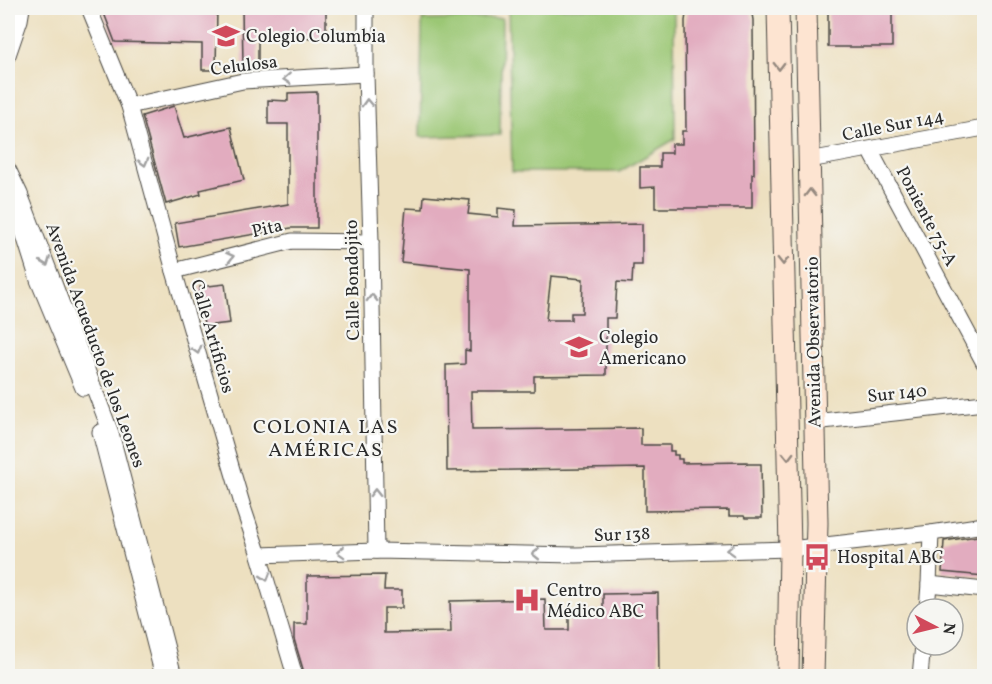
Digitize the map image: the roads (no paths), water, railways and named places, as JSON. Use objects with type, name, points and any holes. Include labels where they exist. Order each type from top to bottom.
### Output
[{"type":"main road","name":"Avenida Observatorio","points":[[778,8],[790,549],[788,676]]},
{"type":"main road","name":"Avenida Observatorio","points":[[806,8],[817,546],[813,676]]},
{"type":"street","points":[[8,55],[22,8]]},
{"type":"street","name":"Calle Artificios","points":[[89,8],[129,106],[174,271],[295,676]]},
{"type":"street","name":"Calle Bondojito","points":[[366,8],[376,551]]},
{"type":"street","name":"Celulosa","points":[[129,106],[243,81],[366,74]]},
{"type":"street","name":"Calle Sur 144","points":[[810,160],[984,128]]},
{"type":"street","name":"Poniente 75-A","points":[[870,150],[984,363]]},
{"type":"street","name":"Avenida Acueducto de los Leones","points":[[8,169],[20,194],[111,433],[174,676]]},
{"type":"street","name":"Avenida Acueducto de los Leones","points":[[8,179],[38,280],[103,441],[163,676]]},
{"type":"street","name":"Pita","points":[[174,271],[292,241],[371,242]]},
{"type":"street","name":"Sur 140","points":[[814,422],[984,403]]},
{"type":"street","name":"Sur 138","points":[[259,555],[376,551],[576,555],[790,549],[984,525]]},
{"type":"street","points":[[928,597],[931,533]]},
{"type":"street","points":[[929,584],[984,590]]},
{"type":"street","points":[[920,676],[922,657]]},
{"type":"place","name":"Colegio Columbia","points":[[226,36]]},
{"type":"place","name":"Colegio Americano","points":[[579,347]]},
{"type":"place","name":"Hospital ABC","points":[[817,557]]},
{"type":"place","name":"Centro Médico ABC","points":[[527,600]]},
{"type":"district","name":"COLONIA LAS AMÉRICAS","points":[[326,438]]}]
